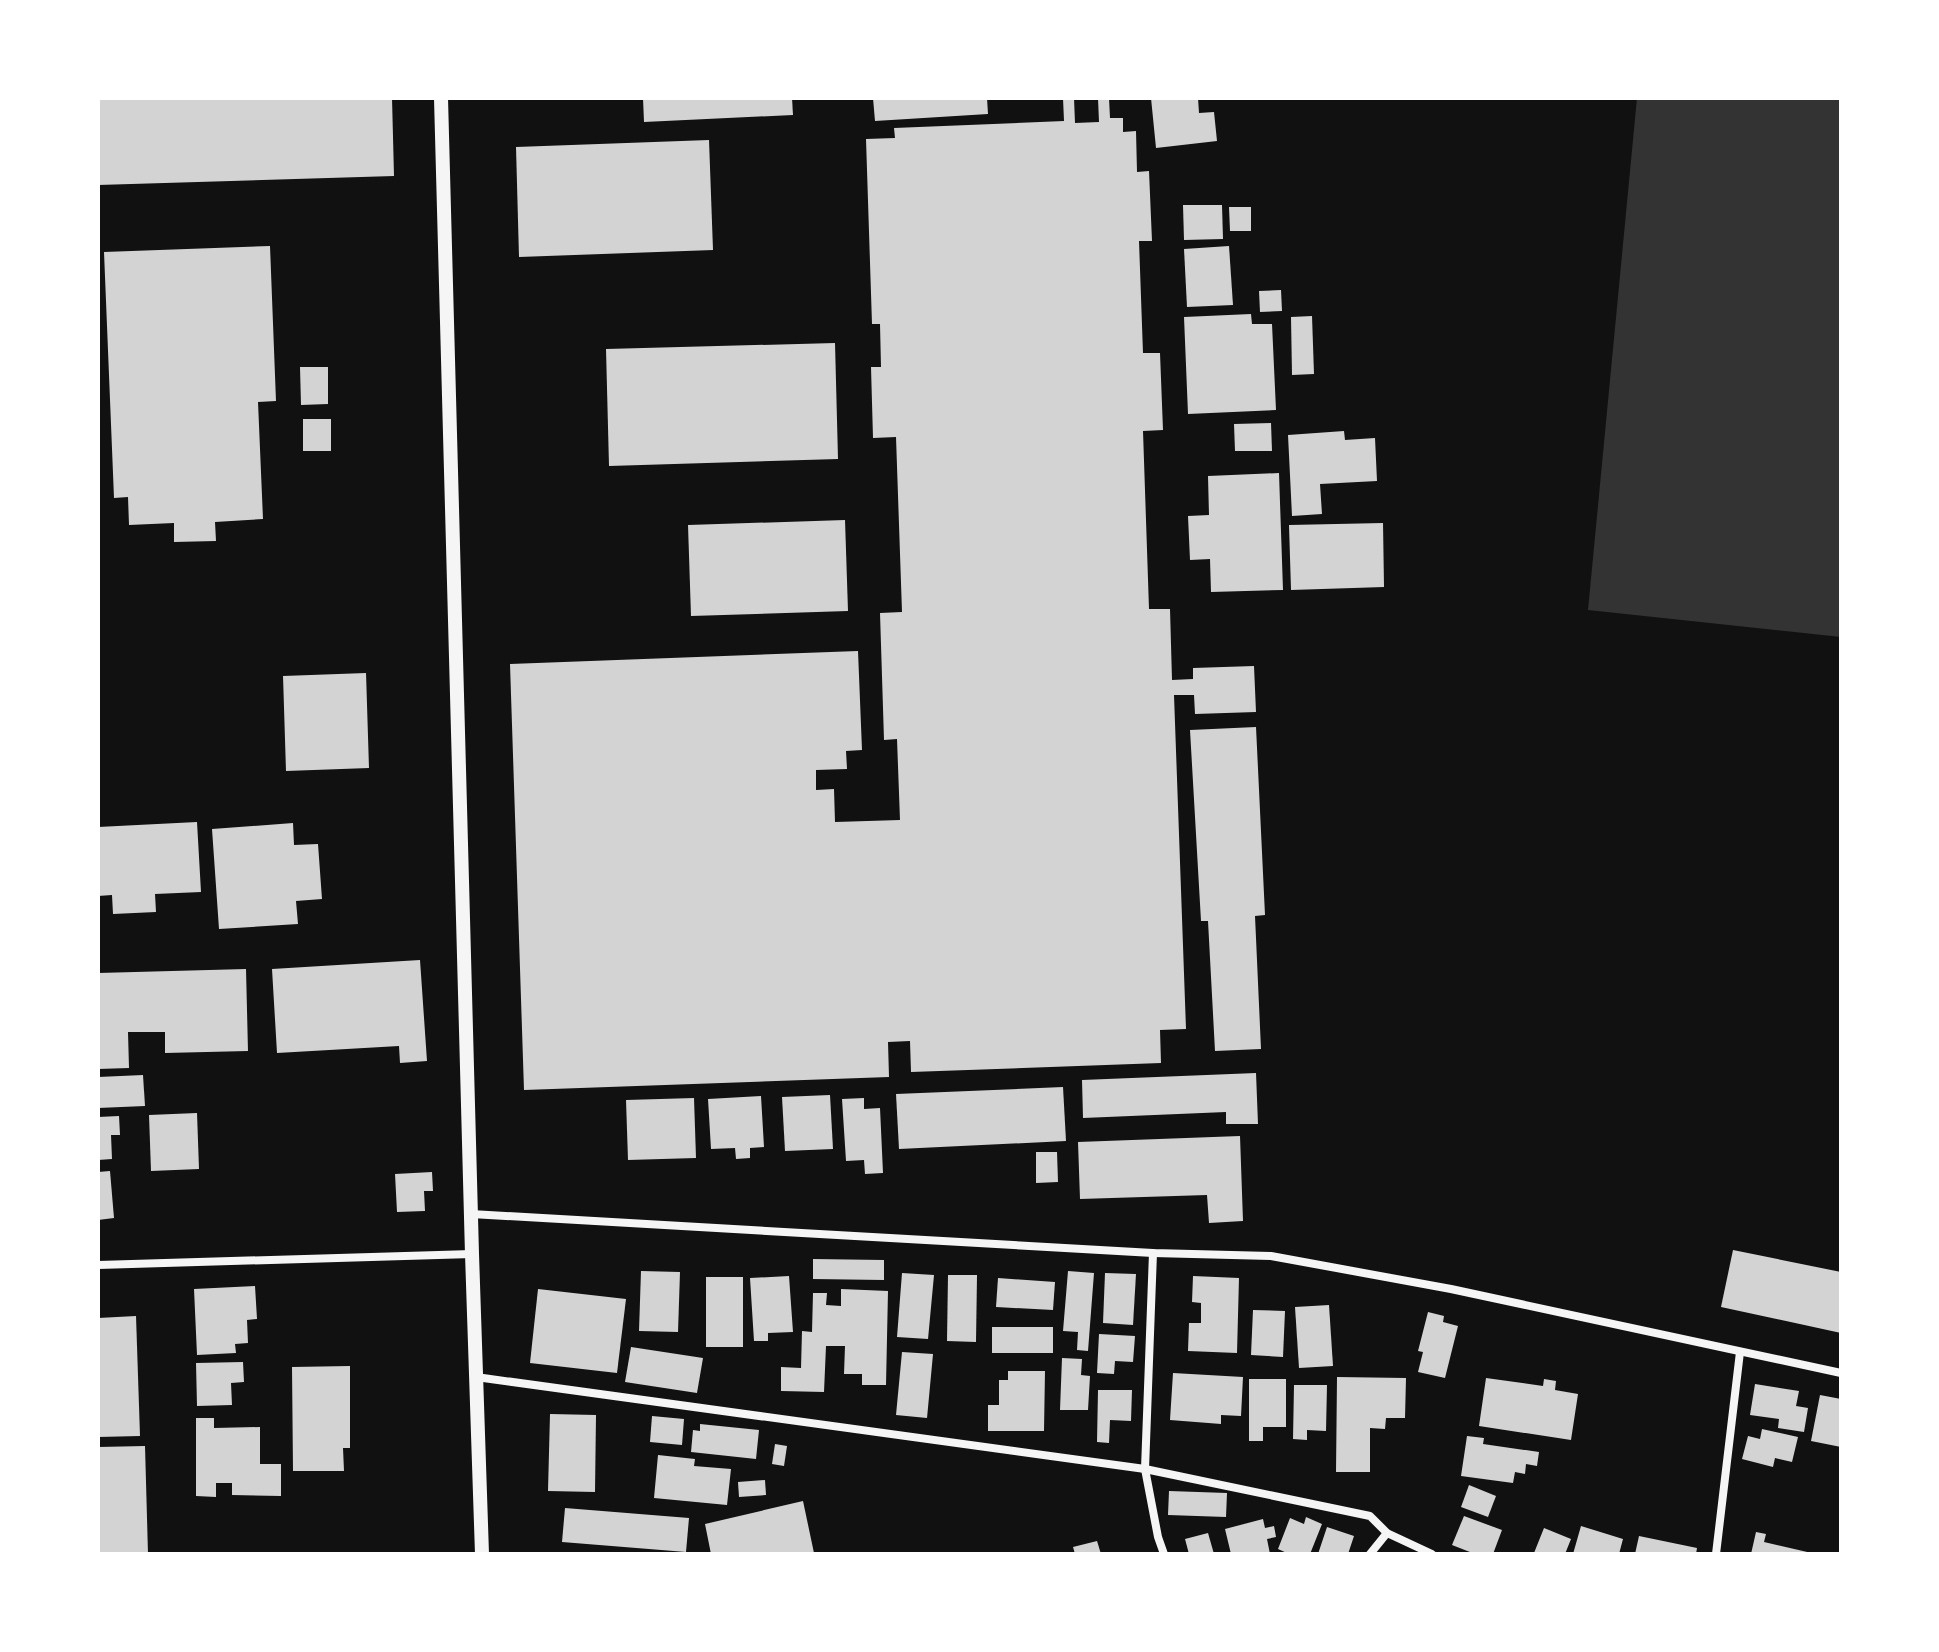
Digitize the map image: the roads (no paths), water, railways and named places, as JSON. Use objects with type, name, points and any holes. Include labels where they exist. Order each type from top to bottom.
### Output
[{"type":"street","points":[[441,98],[482,1554]]},
{"type":"street","points":[[471,1214],[1153,1253],[1271,1256],[1451,1289],[1841,1373]]},
{"type":"street","points":[[1153,1253],[1145,1469],[1164,1554]]},
{"type":"street","points":[[98,1265],[472,1254]]},
{"type":"street","points":[[1716,1554],[1740,1352]]},
{"type":"street","points":[[476,1377],[1145,1469],[1370,1516],[1387,1533],[1432,1554]]},
{"type":"street","points":[[1370,1554],[1387,1533]]}]
